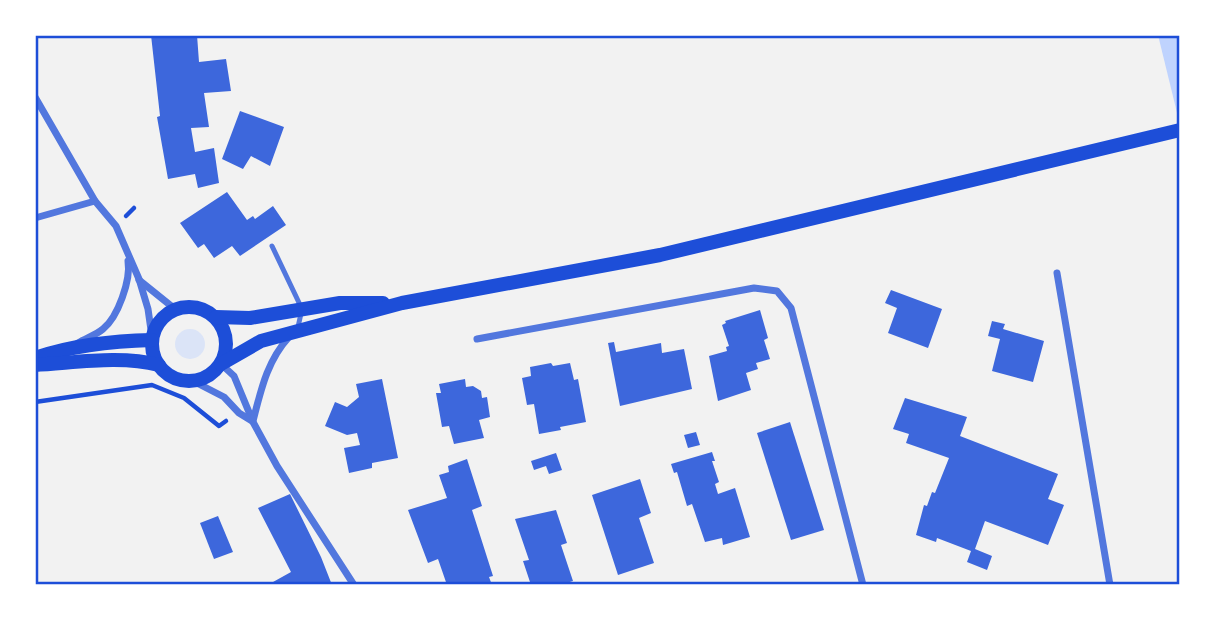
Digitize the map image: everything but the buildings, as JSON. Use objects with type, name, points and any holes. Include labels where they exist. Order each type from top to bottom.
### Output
[{"type":"main road","points":[[220,364],[261,341],[402,303],[660,255],[1180,130]]},
{"type":"main road","points":[[216,317],[227,340],[226,352],[220,364],[209,376],[193,381],[170,376],[159,365],[152,348],[152,338],[160,320],[175,309],[197,307],[216,317],[250,318],[340,303],[402,303]]},
{"type":"main road","points":[[35,358],[70,347],[152,338]]},
{"type":"main road","points":[[35,365],[144,361],[159,365]]},
{"type":"street","points":[[35,97],[95,201],[116,226],[139,279],[148,309],[152,338]]},
{"type":"street","points":[[35,218],[95,201]]},
{"type":"street","points":[[70,347],[105,328],[119,306],[130,272],[127,250]]},
{"type":"street","points":[[1057,273],[1110,585]]},
{"type":"street","points":[[139,279],[175,309]]},
{"type":"street","points":[[477,339],[754,288],[777,291],[791,308],[863,585]]},
{"type":"street","points":[[253,422],[266,372],[279,348],[292,333]]},
{"type":"street","points":[[220,364],[234,376],[253,422],[277,466],[354,585]]},
{"type":"street","points":[[193,381],[224,397],[239,413],[253,422]]},
{"type":"lane","points":[[272,246],[302,309],[299,326],[292,333]]},
{"type":"path","points":[[35,402],[152,385],[184,398],[219,426],[239,413]]},
{"type":"shaded area","points":[[190,329],[201,333],[205,344],[201,355],[190,359],[179,355],[175,344],[179,333]]},
{"type":"water","points":[[1158,35],[1180,35],[1180,125]]}]
